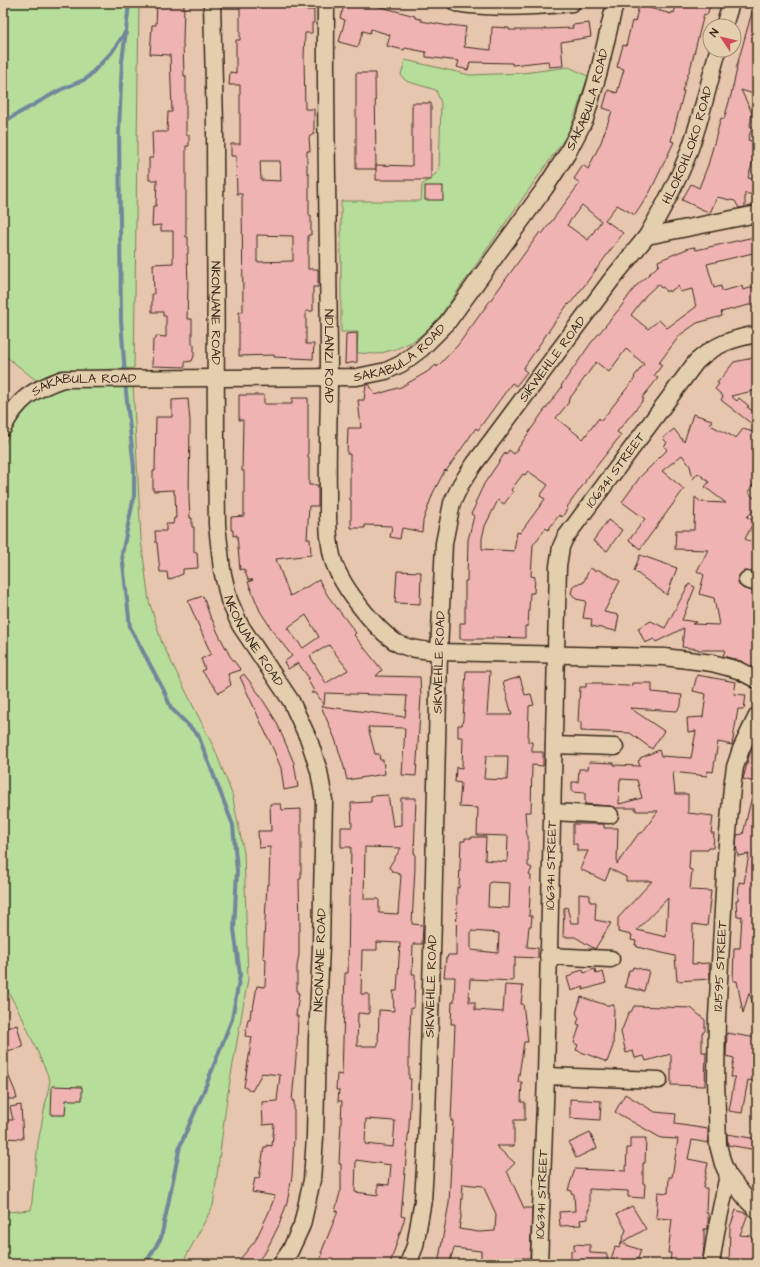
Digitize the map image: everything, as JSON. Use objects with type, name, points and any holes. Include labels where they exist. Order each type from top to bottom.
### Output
[{"type":"street","name":"NKONJANE ROAD","points":[[212,3],[215,126],[217,525],[222,570],[229,600],[240,625],[291,701],[309,740],[319,771],[324,800],[321,946],[317,1040],[316,1138],[312,1180],[302,1225],[290,1252],[281,1264]]},
{"type":"street","name":"NDLANZI ROAD","points":[[326,3],[329,377],[327,456],[330,546],[335,564],[343,582],[363,610],[381,630],[398,643],[414,648],[439,652]]},
{"type":"street","points":[[456,3],[475,6],[515,7],[547,6],[572,3]]},
{"type":"street","name":"SAKABULA ROAD","points":[[3,428],[22,401],[31,392],[44,385],[63,379],[357,377],[386,371],[401,364],[421,349],[448,322],[545,188],[576,138],[585,119],[600,71],[615,3]]},
{"type":"street","points":[[726,18],[731,3]]},
{"type":"street","name":"HLOKOHLOKO ROAD","points":[[647,236],[682,170],[693,140],[716,58]]},
{"type":"street","points":[[647,236],[757,214]]},
{"type":"street","name":"SIKWEHLE ROAD","points":[[408,1264],[415,1246],[423,1200],[426,1151],[439,652],[444,543],[447,523],[452,503],[461,484],[475,463],[612,279],[647,236]]},
{"type":"street","name":"106341 STREET","points":[[539,1264],[546,1076],[559,556],[561,547],[565,538],[696,362],[718,345],[733,339],[757,334]]},
{"type":"street","points":[[439,652],[664,657],[712,663],[738,670],[757,680]]},
{"type":"street","name":"121595 STREET","points":[[757,716],[741,749],[735,767],[732,787],[726,856],[717,1017],[716,1080],[718,1146],[722,1164],[748,1201],[757,1210]]},
{"type":"street","points":[[554,745],[616,747]]},
{"type":"street","points":[[552,812],[610,815]]},
{"type":"street","points":[[548,956],[611,959]]},
{"type":"street","points":[[546,1076],[659,1080]]},
{"type":"street","points":[[711,1264],[728,1174]]},
{"type":"green space","points":[[3,3],[139,3],[134,368],[58,372],[37,381],[3,354]]},
{"type":"green space","points":[[405,60],[470,75],[523,73],[569,67],[588,76],[570,131],[438,319],[412,342],[396,349],[377,354],[357,353],[358,332],[341,332],[341,201],[421,201],[422,185],[439,171],[441,103],[436,90],[406,81],[401,75]]},
{"type":"green space","points":[[133,384],[141,540],[149,601],[162,643],[215,750],[232,794],[244,853],[248,979],[227,1098],[213,1206],[182,1264],[3,1264],[3,1209],[8,1212],[31,1210],[38,1143],[50,1080],[23,1019],[3,982],[3,449],[12,429],[25,411],[42,396],[52,391],[67,386]]},
{"type":"building","points":[[157,3],[184,3],[183,43],[184,76],[186,76],[186,135],[189,135],[189,146],[186,146],[186,237],[188,237],[187,319],[192,319],[192,344],[194,344],[194,356],[192,361],[185,362],[185,367],[152,366],[153,339],[156,339],[156,336],[166,337],[166,316],[163,316],[163,312],[152,312],[152,294],[154,294],[153,264],[173,263],[173,231],[161,231],[161,225],[152,226],[153,206],[156,206],[157,180],[149,180],[149,158],[153,158],[152,132],[167,132],[168,112],[172,112],[170,55],[150,54],[152,25],[156,25]]},
{"type":"building","points":[[240,3],[305,3],[305,10],[314,10],[312,33],[305,33],[304,57],[305,109],[314,109],[314,134],[309,137],[310,151],[307,151],[307,173],[309,173],[309,216],[311,216],[311,235],[308,235],[308,269],[318,269],[318,287],[313,287],[313,311],[306,311],[306,344],[314,344],[313,359],[274,357],[274,355],[239,356],[239,312],[243,312],[242,194],[237,194],[236,156],[231,156],[231,144],[240,144],[240,85],[229,85],[230,72],[236,73],[236,40],[240,40]],"holes":[[[260,161],[280,161],[281,181],[261,180]],[[257,235],[293,236],[293,261],[257,262]]]},
{"type":"building","points":[[345,3],[366,3],[415,16],[415,18],[421,19],[421,21],[449,26],[466,27],[464,47],[491,50],[492,27],[509,28],[509,30],[544,30],[573,28],[572,25],[589,23],[591,37],[561,42],[563,66],[549,67],[548,61],[512,65],[512,63],[470,62],[468,70],[457,67],[459,61],[426,57],[426,52],[405,48],[404,50],[387,46],[390,35],[371,29],[370,33],[363,31],[358,47],[339,42],[345,20],[340,18]]},
{"type":"building","points":[[677,3],[711,3],[707,15],[704,14],[702,18],[691,66],[682,91],[684,91],[671,141],[674,142],[650,192],[635,215],[617,205],[605,220],[623,233],[552,326],[523,369],[527,372],[516,386],[512,383],[478,430],[476,428],[446,471],[445,470],[433,493],[423,521],[422,532],[402,528],[400,539],[390,537],[392,526],[365,525],[365,528],[351,528],[350,454],[347,454],[348,428],[361,428],[358,400],[364,400],[366,385],[369,384],[375,395],[401,387],[436,365],[437,367],[458,345],[540,232],[542,234],[580,183],[574,179],[583,165],[588,169],[601,142],[612,111],[603,108],[608,90],[617,93],[624,69],[617,67],[623,45],[626,46],[632,21],[635,22],[639,5],[671,14],[672,12],[674,13],[676,6],[683,8],[677,5]],"holes":[[[582,205],[601,221],[588,240],[567,225]]]},
{"type":"building","points":[[754,5],[757,5],[757,95],[741,90],[752,113],[750,126],[752,127],[748,140],[754,142],[752,154],[755,154],[748,178],[757,180],[757,196],[745,193],[745,207],[739,208],[735,201],[717,197],[710,213],[682,200],[691,184],[699,188],[708,165],[721,118],[724,119],[739,58],[742,58],[742,48]]},
{"type":"building","points":[[356,73],[375,73],[376,169],[356,169]]},
{"type":"building","points":[[412,103],[431,103],[431,180],[376,180],[376,165],[412,166]]},
{"type":"building","points":[[425,186],[443,186],[443,200],[425,200]]},
{"type":"building","points":[[754,237],[757,252],[707,264],[714,288],[721,286],[722,291],[742,286],[743,290],[757,286],[757,303],[721,312],[722,316],[697,323],[680,335],[659,363],[662,365],[654,376],[658,378],[642,398],[644,399],[617,432],[621,435],[585,481],[562,517],[559,515],[548,530],[546,528],[533,545],[531,576],[535,577],[534,593],[530,593],[528,626],[525,626],[525,638],[493,637],[493,639],[460,639],[460,623],[465,623],[465,581],[467,581],[468,540],[474,516],[471,514],[484,484],[505,453],[506,455],[509,450],[514,454],[562,387],[561,386],[591,343],[635,287],[659,265],[658,261],[689,248],[695,247],[696,250]],"holes":[[[658,284],[661,288],[663,287],[666,292],[668,290],[669,292],[678,286],[680,292],[692,289],[696,307],[667,328],[659,320],[648,329],[631,315],[646,295]],[[626,349],[644,364],[634,377],[635,378],[601,421],[599,418],[583,439],[556,418],[569,402],[568,401],[596,362],[609,372]],[[528,471],[548,485],[540,496],[545,499],[520,533],[517,532],[514,551],[482,549],[482,538],[485,526],[498,500],[504,504],[513,492],[511,490],[523,474],[525,475]]]},
{"type":"building","points":[[357,333],[357,362],[345,364],[346,334]]},
{"type":"building","points":[[757,357],[757,390],[731,396],[737,401],[739,398],[749,406],[747,407],[757,414],[757,428],[721,400],[723,396],[715,389],[719,384],[717,383],[734,362]]},
{"type":"building","points":[[239,395],[264,395],[264,404],[292,404],[292,398],[308,398],[309,485],[318,485],[318,506],[309,506],[307,539],[310,539],[311,555],[276,559],[290,596],[319,580],[328,596],[356,633],[354,635],[382,670],[376,676],[420,677],[421,696],[416,776],[402,775],[405,728],[368,727],[375,754],[379,754],[380,760],[383,760],[385,774],[347,780],[335,739],[321,706],[405,717],[407,696],[325,693],[324,705],[316,693],[311,693],[314,691],[307,679],[309,678],[298,663],[288,669],[284,662],[292,656],[274,633],[260,611],[248,582],[253,580],[248,580],[244,569],[240,570],[237,535],[233,536],[233,530],[231,530],[231,517],[244,516],[244,471],[242,471],[243,420],[239,420]],"holes":[[[306,615],[319,637],[303,648],[287,628]],[[329,645],[348,670],[326,683],[310,656]]]},
{"type":"building","points":[[188,399],[190,421],[190,518],[192,518],[192,527],[194,527],[194,552],[197,552],[198,568],[183,569],[183,574],[168,580],[167,572],[160,572],[155,531],[166,531],[166,524],[173,524],[174,518],[176,518],[175,494],[174,490],[153,491],[156,417],[172,417],[172,400]]},
{"type":"building","points":[[693,414],[712,420],[710,425],[736,438],[743,429],[757,433],[757,479],[748,492],[757,501],[757,507],[747,517],[754,521],[745,539],[757,544],[757,573],[744,571],[738,577],[738,582],[744,589],[757,592],[757,628],[755,638],[757,639],[757,669],[741,661],[723,656],[725,650],[698,650],[682,647],[684,628],[656,642],[654,639],[645,643],[638,628],[651,621],[665,628],[689,584],[695,587],[682,620],[697,622],[692,624],[719,625],[714,598],[699,594],[704,575],[697,571],[708,550],[675,549],[676,530],[694,530],[695,497],[701,502],[726,503],[705,487],[709,482],[698,473],[693,479],[690,466],[682,455],[662,471],[684,489],[640,549],[629,540],[645,519],[622,502],[640,477],[667,450],[664,446],[667,443],[663,438],[674,429],[684,442]]},
{"type":"building","points":[[608,520],[622,530],[607,551],[593,541]]},
{"type":"building","points":[[640,555],[677,568],[667,595],[634,571]]},
{"type":"building","points":[[590,568],[596,571],[597,569],[620,581],[604,612],[619,615],[616,631],[591,626],[592,619],[583,618],[586,601],[576,599],[571,593],[573,586],[583,583]]},
{"type":"building","points":[[397,571],[421,572],[420,604],[395,603]]},
{"type":"building","points":[[203,596],[211,619],[218,633],[230,656],[241,670],[228,674],[231,685],[219,693],[202,671],[205,669],[201,659],[211,654],[188,601]]},
{"type":"building","points":[[466,671],[490,671],[487,715],[512,715],[503,682],[520,677],[525,695],[531,694],[534,705],[529,706],[528,742],[532,742],[532,752],[543,752],[543,766],[532,765],[531,812],[525,812],[528,836],[528,866],[532,868],[529,875],[531,876],[529,916],[532,916],[531,926],[529,926],[527,947],[538,948],[538,958],[515,957],[515,966],[513,966],[513,981],[470,979],[469,1002],[475,1002],[475,1010],[503,1012],[505,985],[523,986],[521,1004],[523,1004],[528,1042],[524,1042],[518,1082],[522,1082],[521,1102],[525,1102],[525,1120],[514,1120],[514,1146],[496,1146],[515,1163],[507,1171],[524,1208],[532,1208],[530,1258],[508,1258],[508,1264],[481,1264],[481,1251],[454,1248],[449,1264],[438,1264],[449,1203],[453,1121],[451,1121],[455,1024],[451,1024],[455,977],[444,977],[446,958],[448,955],[456,955],[457,887],[459,888],[461,841],[465,841],[465,838],[486,837],[485,860],[507,862],[508,836],[477,835],[478,808],[459,807],[461,783],[455,782],[456,767],[462,768],[463,737],[458,737],[458,725],[462,725]],"holes":[[[486,756],[508,756],[507,780],[484,779]],[[491,882],[510,883],[509,908],[488,907],[489,884]],[[471,931],[499,933],[498,953],[471,950]],[[463,1184],[483,1186],[496,1214],[495,1231],[479,1232],[459,1229]]]},
{"type":"building","points":[[244,674],[276,721],[294,763],[298,787],[284,790],[281,768],[240,677]]},
{"type":"building","points":[[697,675],[736,682],[734,694],[746,695],[744,709],[738,709],[732,745],[718,742],[713,772],[708,771],[707,776],[673,772],[675,794],[688,794],[688,813],[713,816],[711,833],[714,833],[713,848],[708,848],[708,850],[690,850],[689,869],[692,870],[690,890],[711,891],[707,926],[693,924],[692,964],[709,963],[710,979],[677,981],[675,956],[637,947],[637,945],[635,945],[636,941],[631,940],[632,935],[618,932],[618,918],[652,881],[626,881],[626,877],[610,869],[605,881],[580,869],[588,851],[577,851],[577,844],[573,844],[573,824],[604,824],[604,828],[618,828],[617,864],[639,833],[642,833],[658,811],[636,811],[636,808],[616,808],[610,806],[585,804],[585,793],[572,792],[572,782],[578,782],[579,769],[588,769],[589,762],[640,766],[638,761],[640,758],[659,750],[661,756],[691,758],[696,731],[688,732],[687,718],[703,717],[706,694],[693,691]],"holes":[[[620,779],[637,780],[642,798],[619,804]],[[668,898],[666,937],[637,930]]]},
{"type":"building","points":[[586,683],[628,686],[632,685],[632,683],[652,683],[652,692],[682,695],[681,705],[677,711],[630,708],[664,731],[652,749],[630,733],[581,731],[581,722],[578,722],[580,687],[586,687]]},
{"type":"building","points":[[757,738],[757,774],[755,782],[743,779],[750,753]]},
{"type":"building","points":[[753,792],[757,793],[757,875],[755,889],[757,938],[754,938],[755,962],[757,962],[757,1010],[756,1011],[749,993],[743,1013],[737,981],[733,981],[734,948],[740,948],[742,916],[737,917],[736,900],[738,900],[739,882],[744,883],[749,854],[738,856],[736,846],[737,835],[743,834]]},
{"type":"building","points":[[388,795],[393,826],[401,825],[401,798],[416,798],[414,853],[415,868],[412,924],[423,925],[422,944],[413,944],[412,974],[415,974],[414,1008],[411,1008],[409,1045],[409,1079],[411,1079],[409,1126],[401,1216],[405,1217],[390,1264],[317,1264],[323,1254],[321,1253],[338,1211],[335,1211],[341,1189],[341,1164],[339,1164],[342,1101],[338,1101],[339,1090],[336,1090],[337,1074],[342,1075],[345,973],[348,973],[351,847],[341,847],[341,827],[352,827],[351,803],[371,802],[371,796]],"holes":[[[365,847],[401,848],[389,867],[392,871],[401,875],[398,914],[379,913],[379,899],[364,899]],[[377,942],[400,943],[397,991],[393,991],[394,1011],[379,1010],[378,1046],[357,1046],[358,1013],[369,1014],[369,994],[361,994],[362,950],[377,950]],[[366,1119],[395,1121],[393,1147],[365,1144]],[[356,1160],[391,1165],[389,1185],[378,1184],[378,1195],[355,1192]]]},
{"type":"building","points":[[270,804],[281,804],[282,810],[301,809],[301,879],[299,879],[300,931],[297,966],[297,993],[299,993],[296,1016],[298,1016],[297,1046],[292,1101],[294,1101],[294,1138],[292,1176],[287,1203],[279,1225],[266,1251],[255,1264],[248,1264],[241,1258],[255,1241],[275,1196],[252,1192],[255,1178],[259,1179],[264,1147],[267,1147],[267,1145],[272,1146],[274,1124],[263,1125],[262,1102],[277,1101],[280,1075],[262,1073],[252,1091],[244,1087],[252,1037],[245,1036],[248,1019],[250,1019],[251,1009],[253,1009],[257,986],[265,987],[266,959],[263,958],[267,884],[269,884],[270,847],[259,848],[258,831],[271,831]]},
{"type":"building","points":[[579,894],[590,895],[590,902],[596,902],[595,920],[611,923],[595,949],[575,937],[563,937],[564,908],[567,907],[571,923],[579,923]]},
{"type":"building","points":[[633,967],[649,971],[644,991],[625,987],[629,970],[632,970]]},
{"type":"building","points":[[595,969],[596,974],[603,972],[606,983],[583,990],[584,987],[571,991],[567,977],[573,975],[573,973],[583,970],[584,973]]},
{"type":"building","points":[[581,997],[606,1005],[614,1005],[613,1046],[607,1062],[576,1050],[578,1045],[574,1043],[580,1025],[577,1024],[579,1018],[576,1013]]},
{"type":"building","points":[[634,1006],[691,1008],[705,1020],[705,1031],[702,1033],[702,1052],[706,1052],[705,1086],[671,1085],[671,1054],[646,1061],[644,1056],[635,1058],[633,1051],[626,1053],[621,1032],[629,1012],[631,1012]]},
{"type":"building","points":[[17,1025],[23,1047],[3,1052],[3,1029]]},
{"type":"building","points":[[727,1033],[757,1038],[757,1072],[755,1071],[754,1081],[748,1080],[742,1113],[729,1111],[735,1077],[731,1077],[734,1058],[726,1056]]},
{"type":"building","points":[[3,1063],[15,1091],[17,1099],[3,1099]]},
{"type":"building","points":[[52,1086],[82,1087],[82,1100],[66,1100],[65,1115],[51,1115]]},
{"type":"building","points":[[625,1094],[655,1112],[676,1114],[675,1124],[708,1129],[708,1143],[692,1140],[688,1159],[708,1163],[703,1188],[707,1188],[706,1213],[708,1213],[708,1225],[707,1229],[704,1229],[702,1264],[670,1264],[671,1253],[668,1253],[672,1219],[656,1218],[658,1192],[668,1193],[669,1177],[672,1177],[678,1139],[661,1138],[615,1112]]},
{"type":"building","points":[[570,1099],[601,1101],[600,1120],[570,1118]]},
{"type":"building","points":[[21,1105],[23,1139],[3,1138],[3,1120],[13,1120],[10,1107]]},
{"type":"building","points":[[590,1133],[597,1148],[576,1158],[569,1143]]},
{"type":"building","points":[[727,1134],[757,1139],[757,1150],[728,1145]]},
{"type":"building","points":[[630,1138],[646,1138],[645,1163],[643,1163],[643,1183],[645,1184],[644,1198],[628,1197],[628,1191],[589,1189],[588,1219],[580,1220],[581,1225],[560,1226],[559,1212],[575,1211],[574,1194],[571,1193],[572,1191],[568,1190],[575,1169],[626,1171],[627,1148],[630,1148]]},
{"type":"building","points":[[632,1206],[646,1229],[621,1243],[641,1250],[636,1264],[625,1264],[611,1259],[615,1247],[619,1248],[626,1230],[617,1214]]},
{"type":"building","points":[[736,1210],[748,1214],[740,1235],[751,1236],[751,1238],[757,1239],[757,1264],[729,1264],[730,1227]]},
{"type":"building","points":[[574,1244],[590,1245],[590,1253],[607,1254],[607,1264],[571,1264],[571,1250],[574,1251]]},
{"type":"waterway","points":[[3,122],[60,90],[86,79],[112,52],[126,31],[129,3]]},
{"type":"waterway","points":[[125,375],[121,320],[119,130],[122,61],[126,31]]},
{"type":"waterway","points":[[125,382],[134,468],[134,496],[122,554],[130,627],[164,691],[171,708],[198,735],[233,825],[237,871],[234,929],[240,975],[232,1019],[203,1093],[180,1146],[161,1238],[145,1264]]}]
